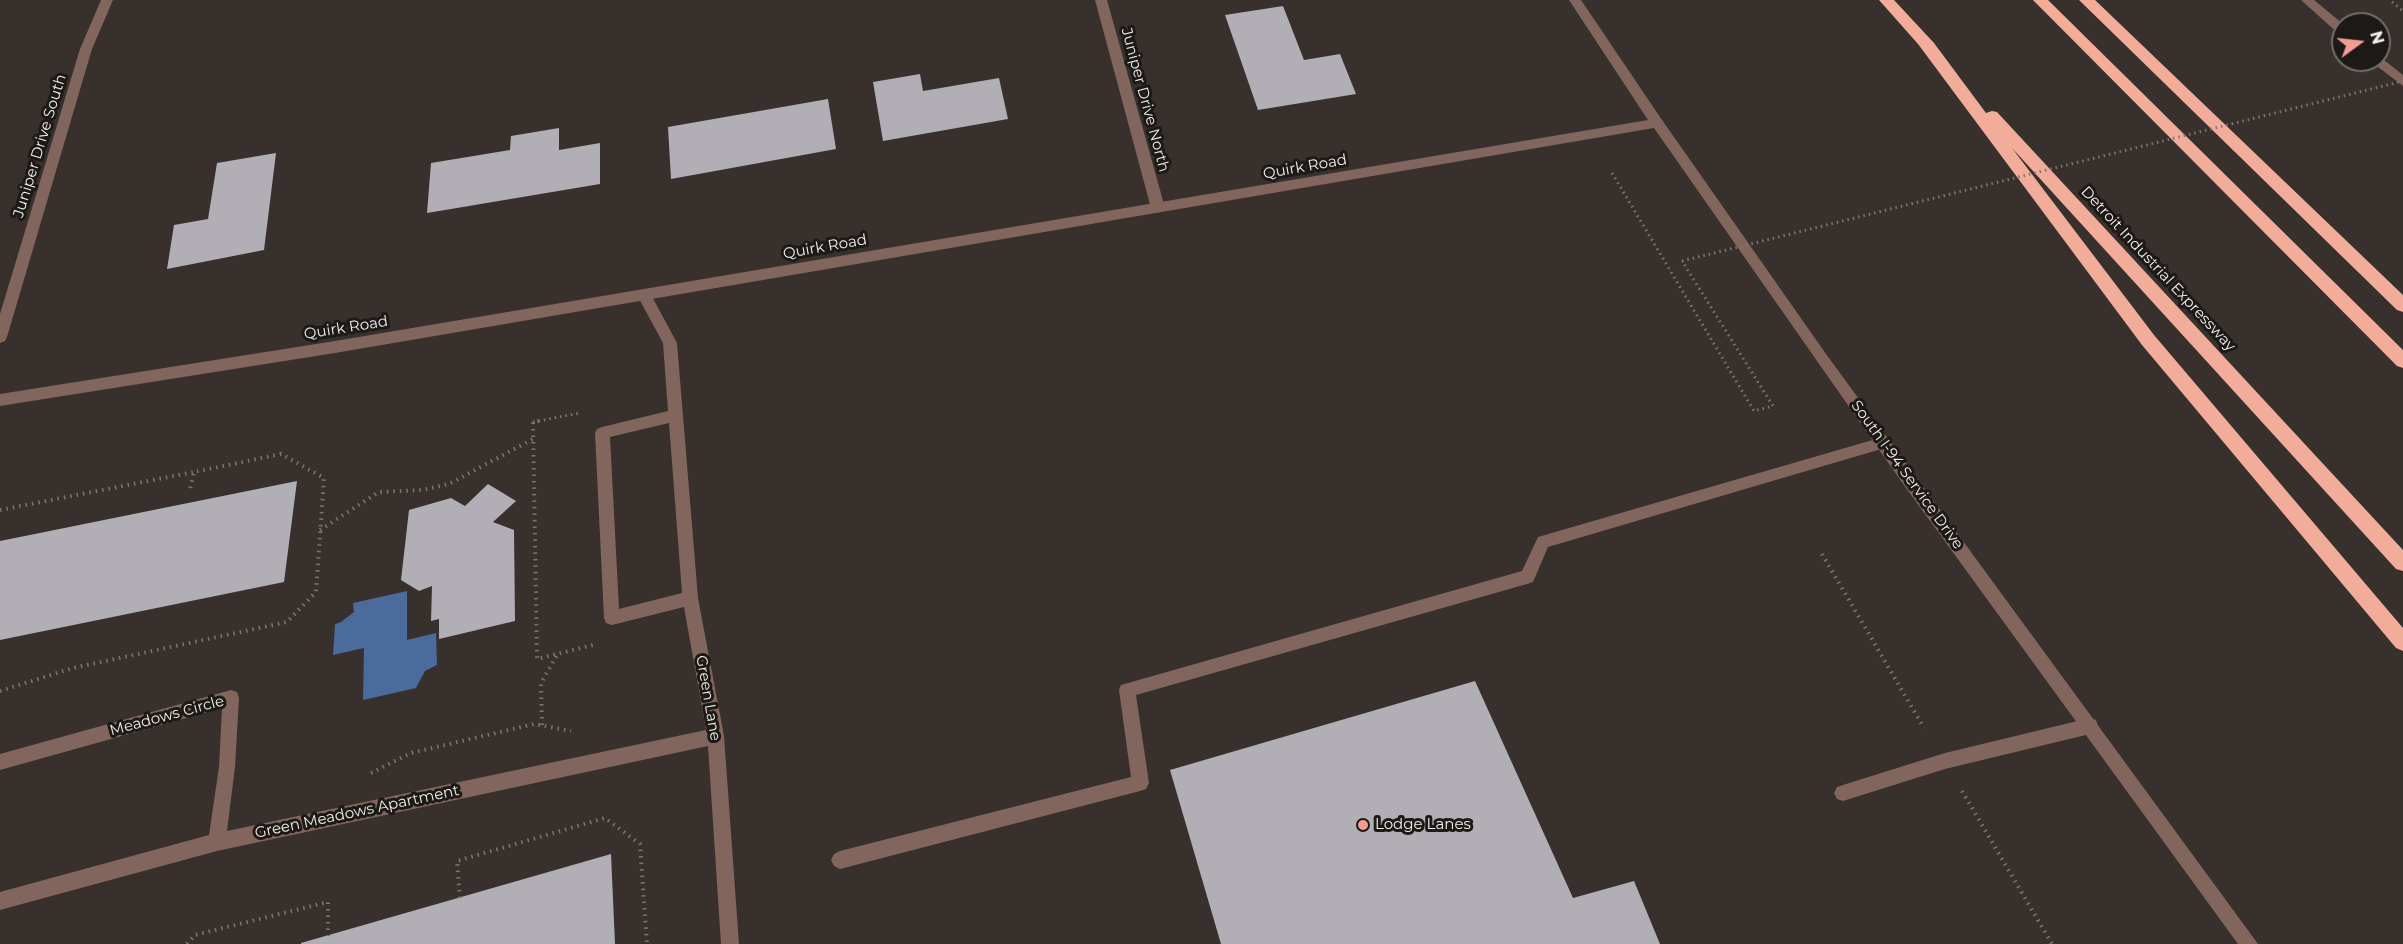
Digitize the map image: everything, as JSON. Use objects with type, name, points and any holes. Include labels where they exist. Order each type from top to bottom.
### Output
[{"type":"highway","name":"Detroit Industrial Expressway","points":[[1886,0],[2403,563]]},
{"type":"highway","points":[[2040,0],[2403,361]]},
{"type":"highway","points":[[2086,0],[2403,305]]},
{"type":"highway","points":[[1922,39],[2148,340],[2403,642]]},
{"type":"street","name":"Juniper Drive South","points":[[0,337],[86,49],[107,0]]},
{"type":"street","name":"Juniper Drive North","points":[[1101,0],[1158,208]]},
{"type":"street","name":"South I-94 Service Drive","points":[[1575,0],[1656,123],[1883,443],[2249,944]]},
{"type":"street","points":[[2307,0],[2331,21]]},
{"type":"street","points":[[2391,72],[2403,82]]},
{"type":"street","name":"Quirk Road","points":[[0,400],[335,347],[1656,123]]},
{"type":"street","points":[[644,295],[670,343],[676,415],[602,433],[612,618],[690,598]]},
{"type":"street","name":"Green Lane","points":[[676,415],[690,598],[716,736],[730,944]]},
{"type":"street","points":[[840,860],[1140,783],[1127,690],[1527,577],[1544,542],[1883,443]]},
{"type":"street","name":"Meadows Circle","points":[[0,762],[231,698],[227,767],[217,842]]},
{"type":"street","points":[[1843,793],[1945,761],[2090,726]]},
{"type":"street","name":"Green Meadows Apartment","points":[[0,901],[217,842],[716,736]]},
{"type":"path","points":[[2392,2],[2403,11]]},
{"type":"path","points":[[1612,173],[1754,411],[1773,406],[1682,261],[2403,82]]},
{"type":"path","points":[[592,411],[533,422],[537,659],[602,642]]},
{"type":"path","points":[[320,531],[379,492],[422,490],[449,484],[533,439]]},
{"type":"path","points":[[0,510],[281,454],[324,478],[316,592],[286,622],[73,668],[0,691]]},
{"type":"path","points":[[190,489],[194,472]]},
{"type":"path","points":[[1822,554],[1924,728]]},
{"type":"path","points":[[542,725],[541,683],[557,654]]},
{"type":"path","points":[[362,777],[411,753],[525,726],[542,725],[579,733]]},
{"type":"path","points":[[1961,790],[2052,944]]},
{"type":"path","points":[[460,898],[458,861],[605,818],[640,844],[647,944]]},
{"type":"path","points":[[187,944],[195,935],[328,902],[328,936]]},
{"type":"water","points":[[407,591],[407,640],[436,633],[437,665],[425,671],[416,688],[363,700],[364,648],[333,655],[335,624],[354,612],[353,603]]},
{"type":"building","points":[[1283,6],[1304,60],[1340,54],[1356,94],[1258,110],[1225,15]]},
{"type":"building","points":[[920,74],[923,91],[999,78],[1008,119],[883,141],[873,82]]},
{"type":"building","points":[[828,99],[836,149],[671,179],[668,127]]},
{"type":"building","points":[[559,128],[559,150],[600,143],[600,184],[427,213],[431,163],[510,150],[511,136]]},
{"type":"building","points":[[276,153],[264,250],[167,269],[174,225],[208,219],[217,163]]},
{"type":"building","points":[[297,481],[284,582],[0,640],[0,541]]},
{"type":"building","points":[[488,484],[516,501],[493,522],[514,530],[515,621],[439,639],[439,619],[431,621],[432,586],[419,591],[401,580],[409,510],[451,498],[465,506]]},
{"type":"building","name":"Lodge Lanes","points":[[1475,681],[1573,898],[1634,881],[1660,944],[1221,944],[1170,770]]},
{"type":"building","points":[[611,854],[615,944],[301,944],[301,943]]},
{"type":"place","name":"Lodge Lanes","points":[[1363,825]]}]
